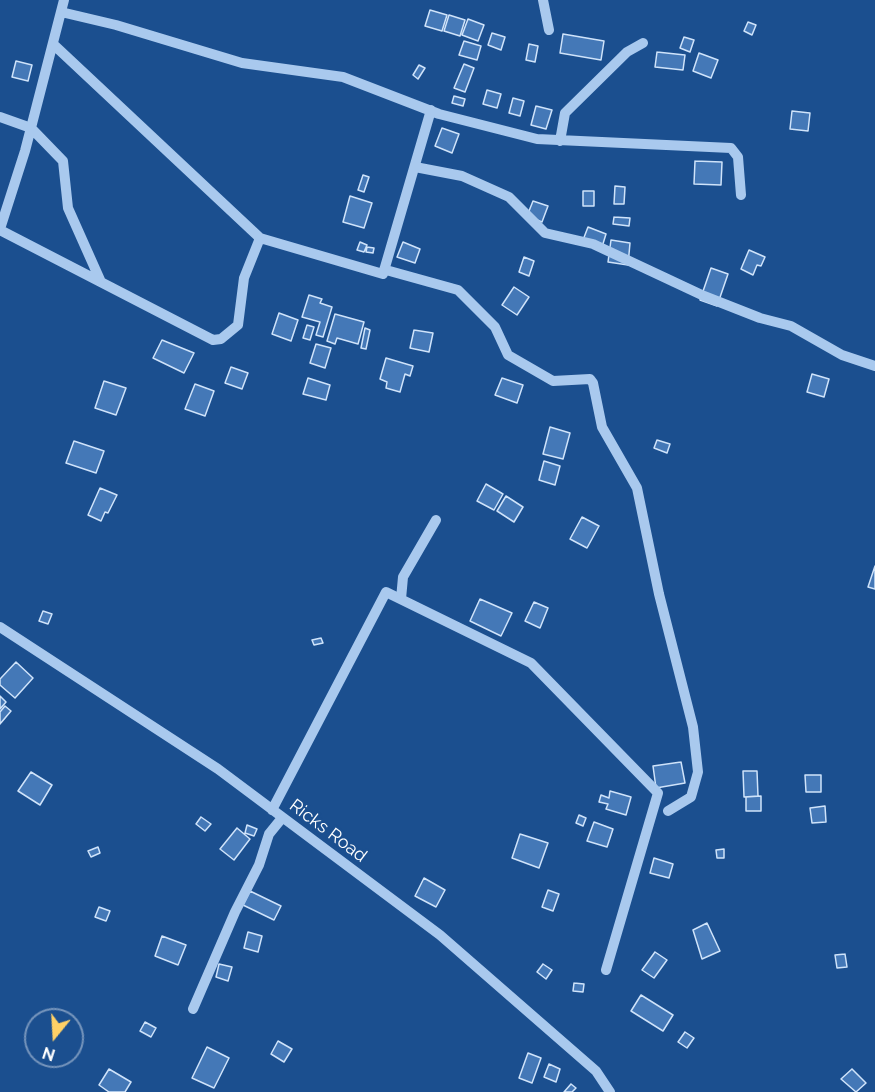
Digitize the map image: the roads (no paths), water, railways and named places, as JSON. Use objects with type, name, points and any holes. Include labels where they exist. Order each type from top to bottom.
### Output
[{"type":"street","points":[[64,0],[31,128],[0,230],[213,340],[221,339],[238,325],[244,278],[260,238]]},
{"type":"street","points":[[543,0],[549,30]]},
{"type":"street","points":[[61,12],[116,25],[242,63],[343,77],[431,110],[537,139],[731,148],[738,157],[741,195]]},
{"type":"street","points":[[560,141],[565,113],[627,52],[643,43]]},
{"type":"street","points":[[53,44],[260,238],[383,274],[431,110]]},
{"type":"street","points":[[0,117],[31,128],[63,161],[68,208],[100,282]]},
{"type":"street","points":[[415,166],[462,176],[508,197],[544,233],[593,244],[704,296],[760,318],[791,326],[842,355],[875,366]]},
{"type":"street","points":[[386,270],[458,290],[495,327],[508,355],[553,381],[590,379],[593,383],[602,427],[637,488],[659,594],[693,727],[698,772],[691,797],[668,811]]},
{"type":"street","points":[[401,599],[403,577],[436,520]]},
{"type":"street","points":[[272,810],[386,592],[401,599],[531,663],[658,793],[606,970]]},
{"type":"street","name":"Ricks Road","points":[[0,627],[218,769],[440,935],[596,1071],[610,1092]]},
{"type":"street","points":[[193,1009],[235,912],[259,865],[269,834],[282,818]]}]
